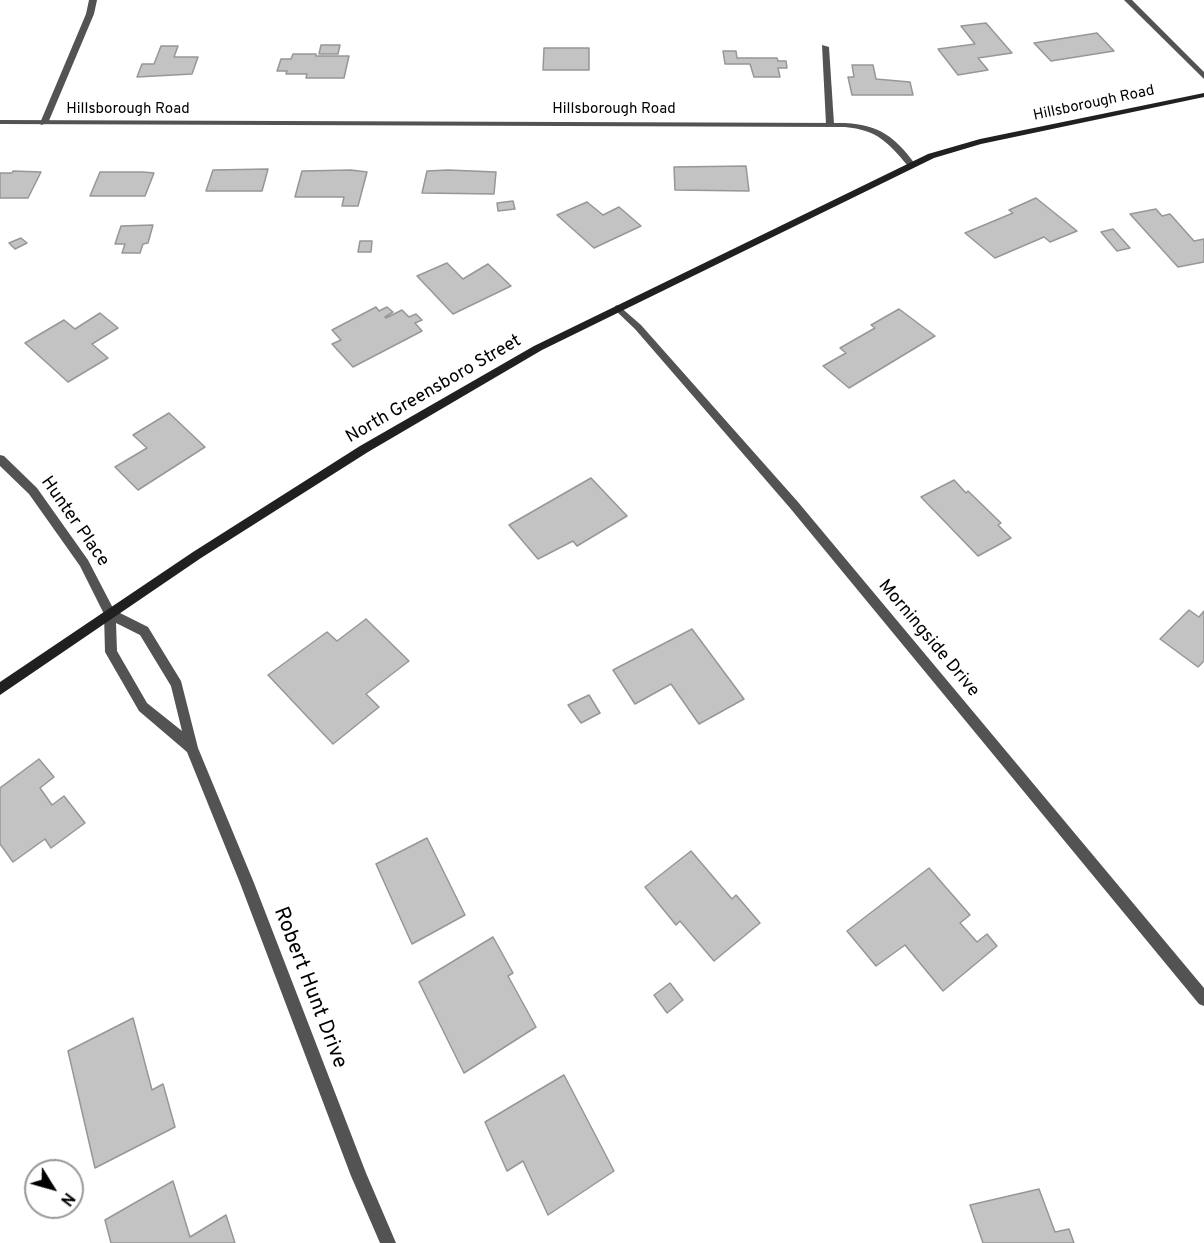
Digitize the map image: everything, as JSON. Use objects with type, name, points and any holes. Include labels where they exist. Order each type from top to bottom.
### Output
[{"type":"main road","name":"Hillsborough Road","points":[[911,164],[980,142],[1204,95]]},
{"type":"main road","name":"North Greensboro Street","points":[[0,689],[197,555],[364,449],[538,348],[911,164]]},
{"type":"street","points":[[44,123],[90,14],[93,0]]},
{"type":"street","points":[[1128,0],[1204,77]]},
{"type":"street","points":[[825,47],[830,124]]},
{"type":"street","name":"Hillsborough Road","points":[[0,122],[830,124],[863,126],[877,130],[892,141],[911,164]]},
{"type":"street","name":"Morningside Drive","points":[[618,308],[638,327],[794,505],[1204,999]]},
{"type":"street","name":"Hunter Place","points":[[0,459],[33,491],[78,554],[110,614]]},
{"type":"street","name":"Robert Hunt Drive","points":[[192,748],[143,707],[111,652],[110,614],[144,631],[177,685],[192,748],[251,894],[359,1176],[388,1243]]},
{"type":"building","points":[[986,23],[1012,53],[978,58],[988,70],[958,75],[938,49],[975,44],[961,26]]},
{"type":"building","points":[[1097,33],[1114,51],[1051,61],[1034,43]]},
{"type":"building","points":[[321,45],[340,45],[338,54],[319,54]]},
{"type":"building","points":[[161,46],[178,46],[174,57],[198,57],[192,74],[137,77],[142,64],[154,64]]},
{"type":"building","points":[[544,48],[589,48],[589,70],[543,70]]},
{"type":"building","points":[[723,51],[736,51],[737,58],[777,58],[778,61],[786,61],[787,68],[778,68],[780,77],[754,77],[750,64],[725,64]]},
{"type":"building","points":[[293,54],[349,56],[344,78],[306,78],[307,74],[286,74],[287,71],[277,71],[281,59],[291,59]]},
{"type":"building","points":[[852,65],[873,65],[876,79],[910,82],[913,95],[852,95],[848,77],[854,77]]},
{"type":"building","points":[[746,166],[749,191],[675,190],[674,167]]},
{"type":"building","points":[[268,169],[262,191],[206,191],[213,170]]},
{"type":"building","points":[[13,171],[41,172],[28,198],[0,198],[0,173],[12,173]]},
{"type":"building","points":[[302,171],[367,172],[358,206],[342,206],[344,197],[295,197]]},
{"type":"building","points":[[427,171],[496,172],[494,194],[422,193]]},
{"type":"building","points":[[100,172],[154,173],[145,196],[90,196]]},
{"type":"building","points":[[1036,198],[1077,231],[1050,242],[1044,237],[995,258],[965,233],[1013,213],[1009,210]]},
{"type":"building","points":[[513,201],[515,209],[498,211],[497,203]]},
{"type":"building","points":[[587,202],[603,215],[619,207],[641,226],[594,248],[557,215]]},
{"type":"building","points":[[1156,209],[1162,216],[1170,214],[1194,241],[1204,239],[1204,262],[1178,267],[1130,214]]},
{"type":"building","points":[[153,225],[148,243],[143,244],[140,253],[122,253],[125,244],[115,244],[121,226]]},
{"type":"building","points":[[1113,229],[1130,248],[1117,251],[1101,232]]},
{"type":"building","points":[[21,238],[27,243],[15,249],[9,243]]},
{"type":"building","points":[[360,241],[372,241],[371,252],[358,252]]},
{"type":"building","points":[[447,263],[463,279],[488,264],[511,286],[453,314],[417,276]]},
{"type":"building","points":[[376,307],[379,311],[387,307],[393,312],[386,318],[402,310],[409,317],[416,314],[422,320],[415,323],[422,331],[353,367],[332,344],[341,340],[332,330]]},
{"type":"building","points":[[899,309],[935,336],[849,388],[823,366],[846,353],[840,348],[875,328],[871,325]]},
{"type":"building","points":[[100,313],[118,328],[92,344],[108,358],[68,382],[25,343],[64,320],[75,329]]},
{"type":"building","points":[[169,413],[205,447],[138,490],[115,467],[147,448],[133,435]]},
{"type":"building","points":[[591,478],[627,516],[577,546],[573,541],[538,559],[509,525]]},
{"type":"building","points":[[954,480],[1001,523],[998,525],[1011,538],[978,556],[921,497]]},
{"type":"building","points":[[1189,610],[1199,617],[1204,611],[1204,661],[1198,667],[1160,639]]},
{"type":"building","points":[[366,619],[409,661],[366,694],[379,707],[333,744],[268,675],[327,632],[337,641]]},
{"type":"building","points":[[692,629],[744,699],[699,724],[671,684],[635,704],[613,670]]},
{"type":"building","points":[[589,695],[600,713],[581,723],[568,705]]},
{"type":"building","points":[[39,759],[54,777],[40,788],[52,805],[64,796],[85,823],[51,848],[45,839],[13,862],[0,844],[0,788]]},
{"type":"building","points":[[427,838],[465,915],[412,944],[376,864]]},
{"type":"building","points":[[691,851],[732,899],[736,895],[760,923],[714,961],[680,921],[676,925],[645,887]]},
{"type":"building","points":[[929,868],[970,915],[960,923],[977,942],[987,934],[997,946],[943,991],[905,945],[876,966],[847,931]]},
{"type":"building","points":[[493,937],[513,973],[508,976],[536,1027],[464,1073],[419,982]]},
{"type":"building","points":[[670,983],[683,1000],[667,1013],[654,995]]},
{"type":"building","points":[[133,1018],[152,1090],[163,1084],[175,1127],[95,1168],[68,1051]]},
{"type":"building","points":[[564,1075],[614,1171],[548,1215],[523,1161],[507,1171],[485,1122]]},
{"type":"building","points":[[173,1181],[190,1237],[226,1215],[235,1243],[111,1243],[105,1220]]},
{"type":"building","points":[[1039,1189],[1055,1232],[1069,1229],[1074,1243],[983,1243],[970,1205]]}]
